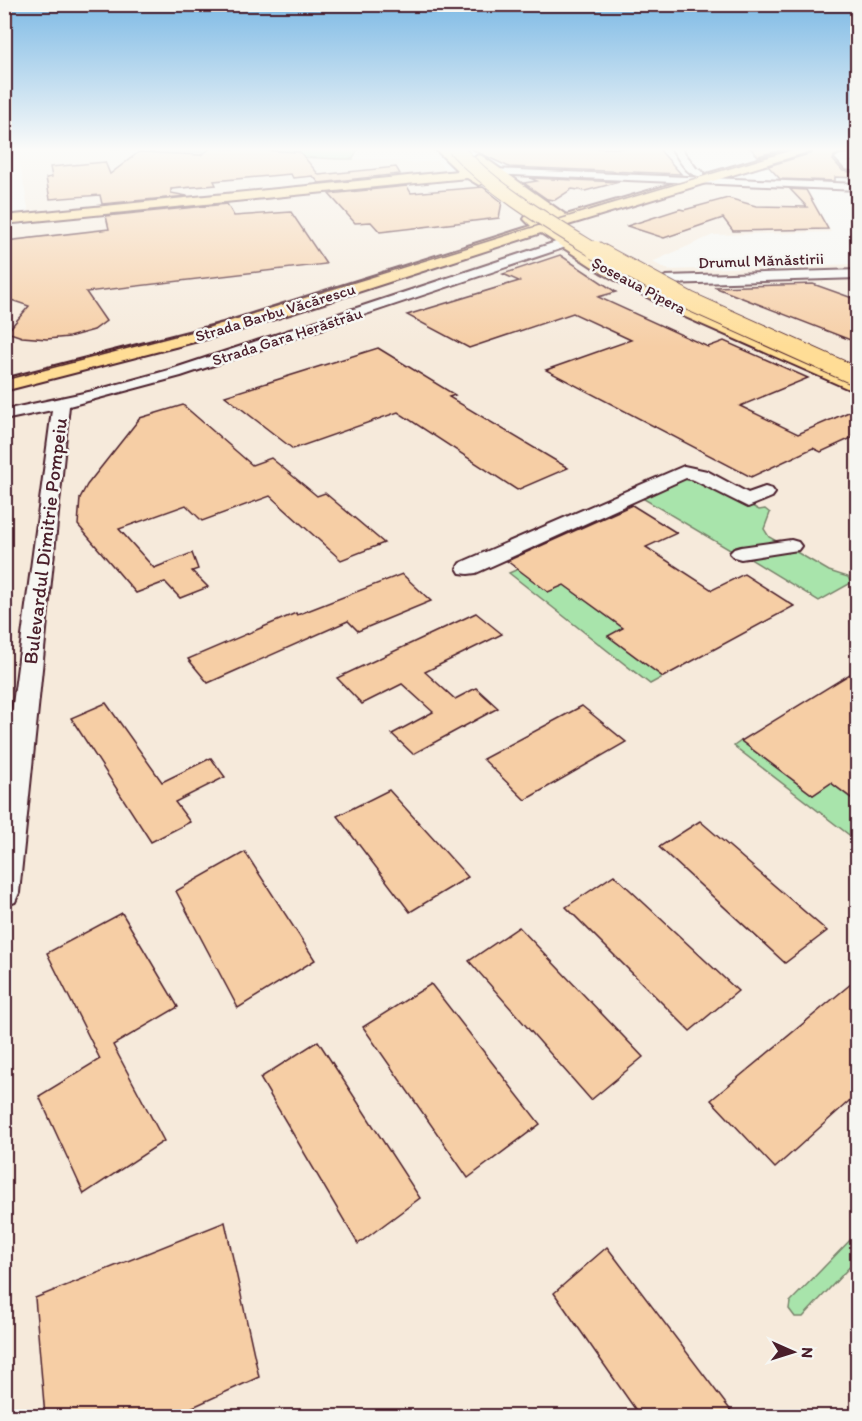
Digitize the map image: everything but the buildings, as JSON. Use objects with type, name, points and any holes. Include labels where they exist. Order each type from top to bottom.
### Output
[{"type":"main road","points":[[4,220],[61,214]]},
{"type":"main road","name":"Șoseaua Pipera","points":[[537,214],[594,241],[666,280],[771,329],[858,365]]},
{"type":"main road","points":[[540,214],[612,262],[703,309],[858,377]]},
{"type":"main road","name":"Șoseaua Pipera","points":[[540,214],[565,243],[643,290],[858,387]]},
{"type":"main road","points":[[548,221],[569,214]]},
{"type":"main road","points":[[548,221],[571,214]]},
{"type":"main road","name":"Strada Barbu Văcărescu","points":[[4,372],[224,317],[548,221]]},
{"type":"main road","name":"Strada Barbu Văcărescu","points":[[4,385],[104,362],[230,327],[548,221]]},
{"type":"street","name":"Strada Gara Herăstrău","points":[[4,415],[61,403],[206,363],[565,243]]},
{"type":"street","name":"Drumul Mănăstirii","points":[[666,280],[858,274]]},
{"type":"street","name":"Bulevardul Dimitrie Pompeiu","points":[[4,893],[61,403]]},
{"type":"street","points":[[468,568],[684,472],[700,475],[748,501],[765,493]]},
{"type":"street","points":[[741,553],[791,546]]},
{"type":"shaded area","points":[[29,214],[821,214],[831,232],[713,235],[652,262],[669,270],[857,264],[857,1416],[5,1416],[4,227],[31,224]]},
{"type":"green space","points":[[696,475],[759,510],[765,509],[770,513],[764,529],[769,537],[780,543],[730,550],[639,496],[679,476]]},
{"type":"green space","points":[[793,550],[829,571],[848,577],[851,583],[819,601],[747,557]]},
{"type":"green space","points":[[518,569],[548,592],[564,585],[623,628],[608,636],[663,677],[650,684],[509,573]]},
{"type":"green space","points":[[741,741],[813,795],[831,783],[857,803],[857,841],[734,746]]},
{"type":"green space","points":[[857,1233],[857,1259],[803,1317],[795,1317],[789,1309],[790,1302]]},
{"type":"tram line","points":[[4,380],[205,328],[574,214]]}]
